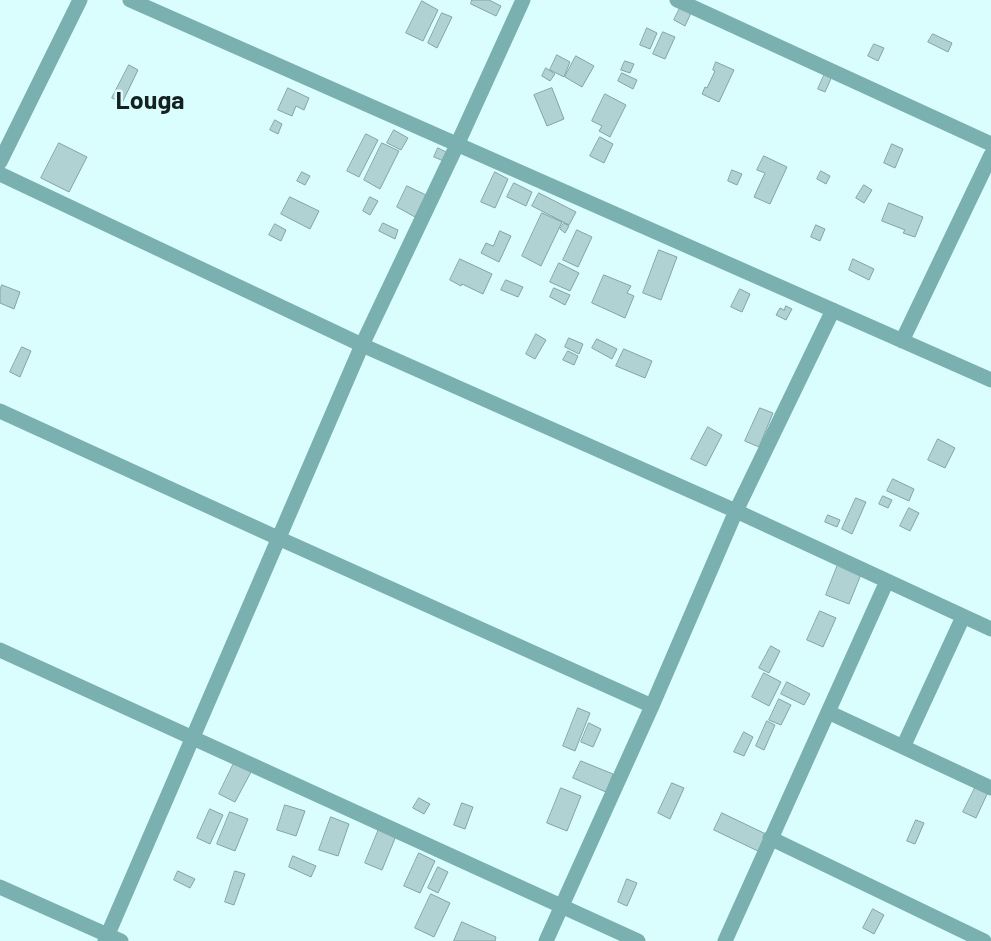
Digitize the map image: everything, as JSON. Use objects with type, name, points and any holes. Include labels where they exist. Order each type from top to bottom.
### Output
[{"type":"street","points":[[0,162],[80,0]]},
{"type":"street","points":[[130,0],[991,380]]},
{"type":"street","points":[[0,887],[111,939],[278,538],[362,346],[523,0]]},
{"type":"street","points":[[677,0],[991,144]]},
{"type":"street","points":[[902,341],[991,155]]},
{"type":"street","points":[[0,174],[362,346],[736,511],[991,629]]},
{"type":"street","points":[[546,941],[652,706],[736,511],[833,310]]},
{"type":"street","points":[[0,411],[652,706]]},
{"type":"street","points":[[725,941],[886,581]]},
{"type":"street","points":[[903,747],[963,617]]},
{"type":"street","points":[[0,650],[638,941]]},
{"type":"street","points":[[828,712],[991,788]]},
{"type":"street","points":[[770,838],[984,941]]},
{"type":"building","points":[[472,0],[489,0],[501,6],[496,16],[471,4]]},
{"type":"building","points":[[422,1],[438,10],[423,41],[406,33]]},
{"type":"building","points":[[680,8],[691,13],[685,26],[674,20]]},
{"type":"building","points":[[442,13],[452,17],[437,48],[428,43]]},
{"type":"building","points":[[647,28],[657,33],[650,49],[640,45]]},
{"type":"building","points":[[663,32],[675,37],[665,59],[653,54]]},
{"type":"building","points":[[933,34],[952,43],[948,52],[928,42]]},
{"type":"building","points":[[874,44],[884,48],[878,61],[868,56]]},
{"type":"building","points":[[557,55],[570,62],[564,77],[550,70]]},
{"type":"building","points":[[576,56],[594,66],[582,87],[565,77]]},
{"type":"building","points":[[625,61],[634,64],[630,73],[621,70]]},
{"type":"building","points":[[716,62],[734,70],[719,102],[702,94],[715,71],[713,70]]},
{"type":"building","points":[[129,65],[138,70],[122,103],[112,98]]},
{"type":"building","points":[[546,68],[555,74],[550,81],[542,76]]},
{"type":"building","points":[[826,71],[833,74],[825,92],[818,89]]},
{"type":"building","points":[[622,73],[637,80],[633,89],[618,81]]},
{"type":"building","points":[[288,88],[309,98],[304,110],[296,106],[292,116],[278,110]]},
{"type":"building","points":[[552,88],[564,119],[547,126],[534,95]]},
{"type":"building","points":[[605,94],[626,105],[610,137],[599,131],[602,126],[592,121]]},
{"type":"building","points":[[275,120],[282,124],[278,134],[270,130]]},
{"type":"building","points":[[394,130],[408,138],[401,150],[387,143]]},
{"type":"building","points":[[366,134],[378,140],[359,177],[347,171]]},
{"type":"building","points":[[600,137],[613,144],[604,163],[590,156]]},
{"type":"building","points":[[59,143],[87,157],[69,192],[41,178]]},
{"type":"building","points":[[382,143],[399,151],[380,189],[364,180]]},
{"type":"building","points":[[892,144],[903,149],[895,168],[884,163]]},
{"type":"building","points":[[438,148],[450,154],[446,162],[434,157]]},
{"type":"building","points":[[764,156],[787,167],[770,204],[754,197],[765,173],[757,170]]},
{"type":"building","points":[[732,170],[742,174],[737,185],[728,181]]},
{"type":"building","points":[[821,171],[830,176],[826,184],[817,179]]},
{"type":"building","points":[[302,172],[310,176],[305,185],[297,181]]},
{"type":"building","points":[[495,172],[508,179],[495,208],[481,202]]},
{"type":"building","points":[[514,183],[532,192],[526,206],[507,197]]},
{"type":"building","points":[[864,185],[872,190],[864,203],[856,198]]},
{"type":"building","points":[[407,186],[426,195],[415,217],[397,207]]},
{"type":"building","points":[[539,193],[576,212],[569,225],[532,206]]},
{"type":"building","points":[[290,197],[319,211],[310,229],[281,214]]},
{"type":"building","points":[[370,197],[378,201],[370,215],[363,211]]},
{"type":"building","points":[[889,203],[923,217],[915,237],[903,233],[905,230],[882,221]]},
{"type":"building","points":[[542,213],[562,222],[541,266],[522,256]]},
{"type":"building","points":[[383,223],[398,230],[395,239],[379,231]]},
{"type":"building","points":[[564,223],[569,226],[565,233],[560,229]]},
{"type":"building","points":[[275,224],[286,230],[281,241],[269,235]]},
{"type":"building","points":[[816,225],[825,229],[820,241],[811,237]]},
{"type":"building","points":[[577,230],[592,237],[578,267],[563,260]]},
{"type":"building","points":[[500,231],[511,236],[499,262],[481,253],[486,243],[493,246]]},
{"type":"building","points":[[659,250],[677,257],[661,300],[643,293]]},
{"type":"building","points":[[460,259],[492,274],[483,294],[450,280]]},
{"type":"building","points":[[853,259],[874,269],[869,280],[849,270]]},
{"type":"building","points":[[559,263],[579,273],[570,291],[550,282]]},
{"type":"building","points":[[604,275],[631,286],[627,293],[634,296],[625,318],[592,303]]},
{"type":"building","points":[[506,280],[523,287],[518,297],[501,290]]},
{"type":"building","points":[[2,285],[20,292],[14,309],[0,303]]},
{"type":"building","points":[[554,288],[570,295],[565,305],[550,297]]},
{"type":"building","points":[[740,289],[750,294],[742,312],[731,307]]},
{"type":"building","points":[[786,306],[792,309],[786,320],[776,315],[780,308],[784,310]]},
{"type":"building","points":[[536,334],[546,340],[535,359],[526,354]]},
{"type":"building","points":[[569,338],[583,344],[579,354],[565,347]]},
{"type":"building","points":[[597,339],[617,349],[612,359],[592,348]]},
{"type":"building","points":[[22,347],[31,351],[20,377],[10,372]]},
{"type":"building","points":[[624,349],[652,361],[645,378],[616,366]]},
{"type":"building","points":[[568,351],[578,356],[574,365],[563,360]]},
{"type":"building","points":[[760,408],[773,413],[759,447],[745,441]]},
{"type":"building","points":[[708,427],[722,435],[706,466],[691,459]]},
{"type":"building","points":[[938,439],[955,448],[945,468],[928,460]]},
{"type":"building","points":[[893,479],[914,489],[909,501],[887,491]]},
{"type":"building","points":[[883,496],[892,500],[888,508],[879,504]]},
{"type":"building","points":[[856,498],[866,502],[852,534],[842,529]]},
{"type":"building","points":[[909,508],[919,513],[910,531],[900,526]]},
{"type":"building","points":[[828,515],[840,520],[837,527],[825,522]]},
{"type":"building","points":[[839,562],[862,572],[849,604],[826,595]]},
{"type":"building","points":[[820,611],[836,618],[823,647],[807,640]]},
{"type":"building","points":[[771,646],[780,651],[769,673],[759,668]]},
{"type":"building","points":[[764,673],[781,682],[769,706],[752,697]]},
{"type":"building","points":[[787,682],[810,694],[804,705],[781,694]]},
{"type":"building","points":[[779,699],[791,705],[781,725],[769,720]]},
{"type":"building","points":[[578,708],[590,713],[575,751],[563,746]]},
{"type":"building","points":[[767,721],[775,725],[764,750],[756,746]]},
{"type":"building","points":[[589,723],[601,729],[593,747],[581,742]]},
{"type":"building","points":[[744,732],[753,737],[744,756],[734,752]]},
{"type":"building","points":[[581,761],[613,774],[606,792],[573,778]]},
{"type":"building","points":[[234,763],[251,772],[235,802],[219,794]]},
{"type":"building","points":[[672,783],[684,788],[670,819],[658,813]]},
{"type":"building","points":[[977,784],[989,790],[976,818],[963,812]]},
{"type":"building","points":[[561,788],[581,796],[567,831],[547,823]]},
{"type":"building","points":[[419,798],[430,804],[424,814],[413,808]]},
{"type":"building","points":[[462,803],[473,807],[465,829],[454,825]]},
{"type":"building","points":[[285,805],[305,811],[296,836],[277,830]]},
{"type":"building","points":[[210,809],[223,815],[210,844],[197,838]]},
{"type":"building","points":[[230,812],[248,819],[235,851],[217,844]]},
{"type":"building","points":[[722,813],[770,836],[762,853],[714,830]]},
{"type":"building","points":[[331,817],[349,824],[338,856],[319,850]]},
{"type":"building","points":[[916,820],[924,823],[915,844],[907,841]]},
{"type":"building","points":[[379,829],[396,836],[382,870],[365,863]]},
{"type":"building","points":[[419,853],[435,861],[420,893],[404,886]]},
{"type":"building","points":[[293,856],[316,866],[311,877],[289,867]]},
{"type":"building","points":[[438,867],[448,872],[438,893],[428,888]]},
{"type":"building","points":[[178,871],[195,879],[190,888],[174,880]]},
{"type":"building","points":[[235,871],[245,874],[234,905],[225,902]]},
{"type":"building","points":[[627,879],[637,883],[627,906],[618,902]]},
{"type":"building","points":[[431,894],[450,903],[434,937],[415,928]]},
{"type":"building","points":[[873,909],[884,915],[874,934],[863,928]]},
{"type":"building","points":[[462,922],[496,937],[495,941],[454,941]]},
{"type":"district","name":"Louga","points":[[150,101]]}]
